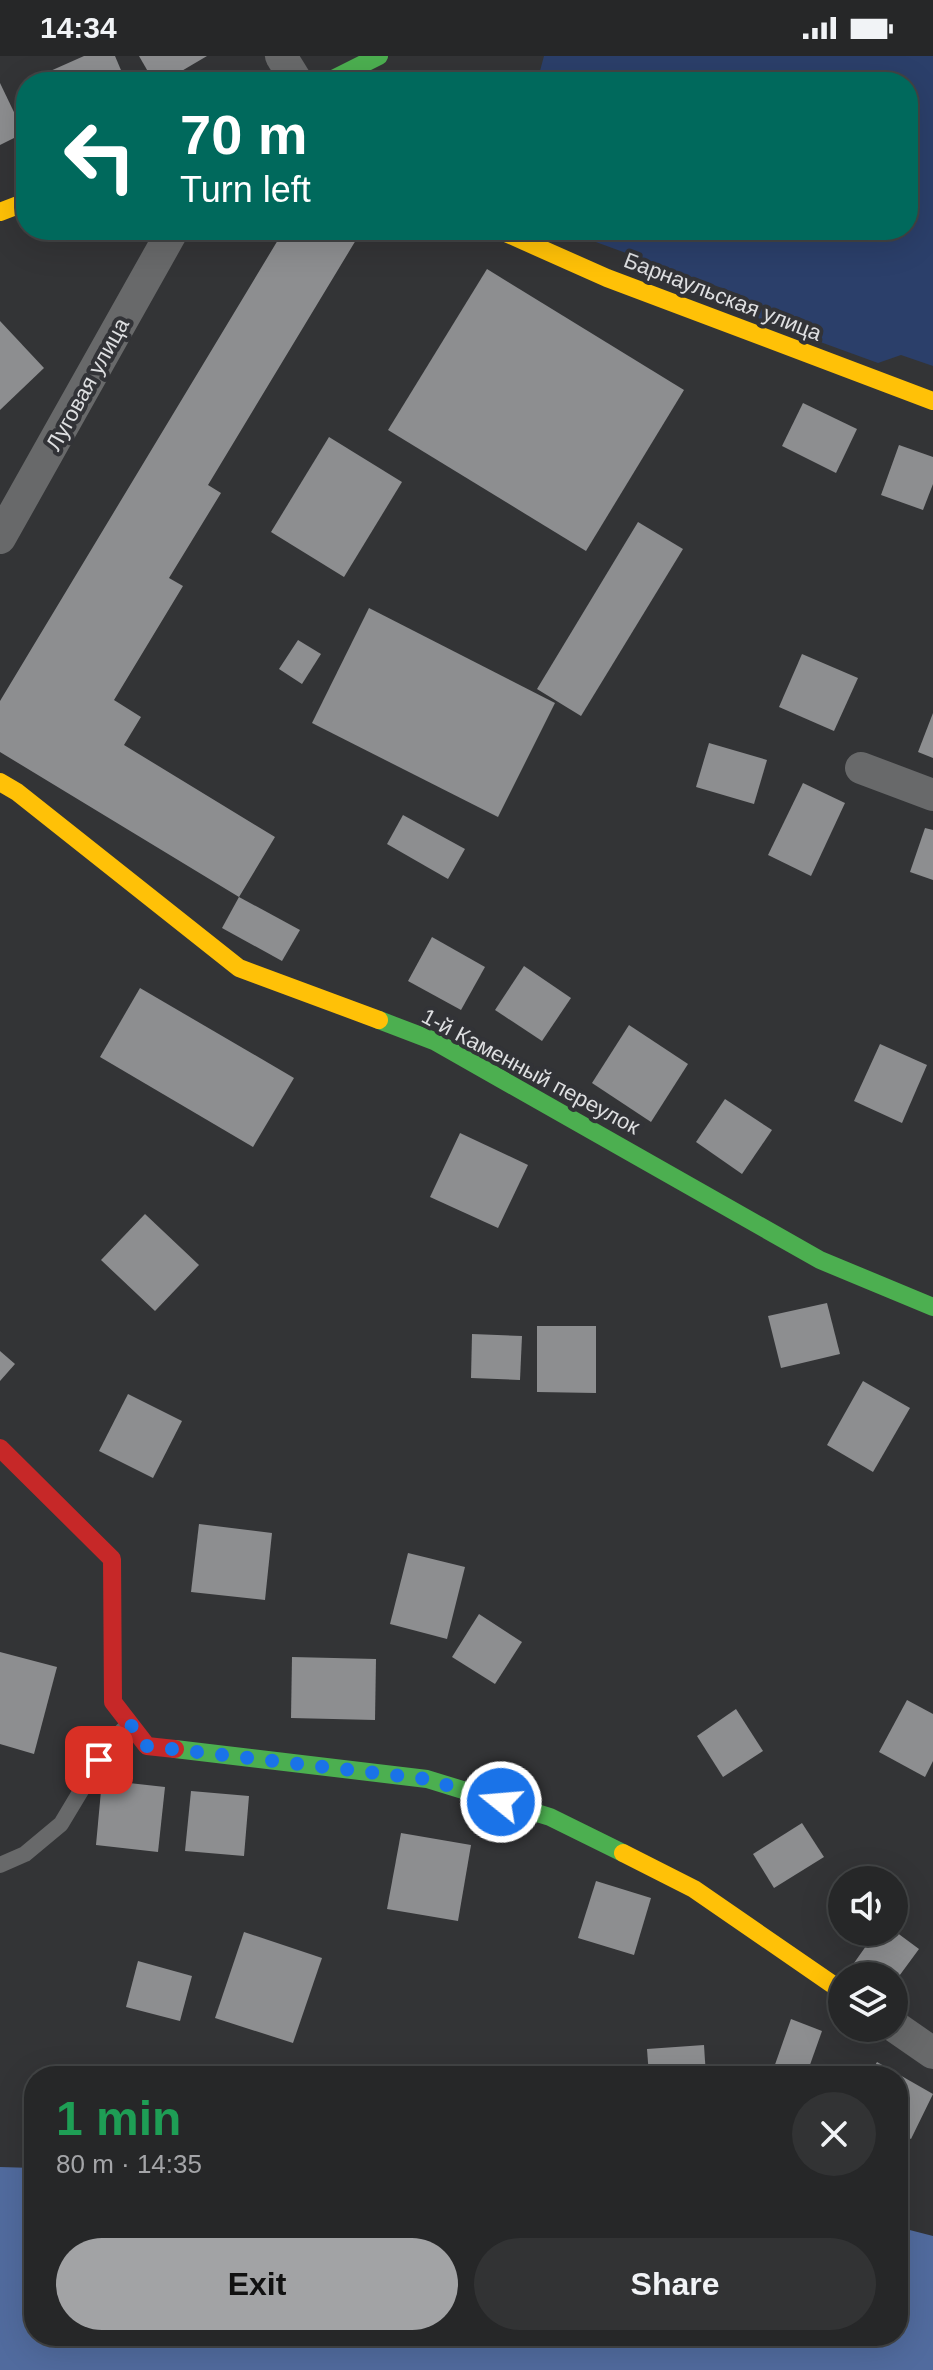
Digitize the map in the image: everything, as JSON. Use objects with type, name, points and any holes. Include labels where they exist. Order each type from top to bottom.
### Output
[{"type":"street","points":[[347,72],[379,56]]},
{"type":"street","name":"Луговая улица","points":[[0,538],[167,240]]},
{"type":"street","name":"Барнаульская улица","points":[[522,240],[607,278],[933,401]]},
{"type":"street","points":[[861,768],[933,795]]},
{"type":"street","name":"1-й Каменный переулок","points":[[0,782],[17,792],[239,968],[434,1041],[820,1260],[933,1307]]},
{"type":"street","points":[[0,1448],[112,1559],[113,1702],[147,1746],[427,1779],[550,1817],[694,1889],[828,1981]]},
{"type":"street","points":[[908,2036],[933,2053]]},
{"type":"lane","points":[[0,1865],[25,1854],[61,1824],[109,1744],[130,1724]]},
{"type":"shaded area","points":[[544,56],[933,56],[933,366],[901,355],[878,363],[760,320],[741,295],[590,240],[918,240],[918,72],[540,72]]},
{"type":"shaded area","points":[[0,2167],[24,2168],[24,2346],[908,2346],[908,2230],[933,2236],[933,2370],[0,2370]]},
{"type":"building","points":[[84,56],[115,56],[122,72],[48,72]]},
{"type":"building","points":[[139,56],[207,56],[180,72],[148,72]]},
{"type":"building","points":[[0,83],[16,116],[16,137],[0,145]]},
{"type":"building","points":[[278,240],[356,240],[208,485],[221,493],[169,578],[183,586],[114,700],[141,717],[124,745],[275,837],[239,897],[0,752],[0,701]]},
{"type":"building","points":[[487,269],[684,390],[586,551],[388,430]]},
{"type":"building","points":[[0,321],[44,368],[0,410]]},
{"type":"building","points":[[803,403],[857,429],[836,473],[782,446]]},
{"type":"building","points":[[329,437],[402,482],[344,577],[271,532]]},
{"type":"building","points":[[899,445],[933,457],[933,484],[923,510],[881,495]]},
{"type":"building","points":[[638,522],[683,549],[581,716],[537,689]]},
{"type":"building","points":[[369,608],[555,703],[498,817],[312,723]]},
{"type":"building","points":[[298,640],[321,654],[302,684],[279,669]]},
{"type":"building","points":[[802,654],[858,678],[834,731],[779,707]]},
{"type":"building","points":[[933,713],[933,758],[918,752]]},
{"type":"building","points":[[709,743],[767,760],[754,804],[696,787]]},
{"type":"building","points":[[803,783],[845,803],[811,876],[768,855]]},
{"type":"building","points":[[403,815],[465,849],[448,879],[387,844]]},
{"type":"building","points":[[925,828],[933,830],[933,880],[910,872]]},
{"type":"building","points":[[239,897],[300,930],[282,961],[222,928]]},
{"type":"building","points":[[432,937],[485,967],[461,1010],[408,981]]},
{"type":"building","points":[[524,966],[571,998],[542,1041],[495,1010]]},
{"type":"building","points":[[140,988],[294,1078],[253,1147],[100,1057]]},
{"type":"building","points":[[629,1025],[688,1064],[651,1122],[592,1083]]},
{"type":"building","points":[[880,1044],[927,1065],[902,1123],[854,1101]]},
{"type":"building","points":[[725,1099],[772,1130],[742,1174],[696,1142]]},
{"type":"building","points":[[460,1133],[528,1165],[498,1228],[430,1197]]},
{"type":"building","points":[[145,1214],[199,1265],[155,1311],[101,1260]]},
{"type":"building","points":[[827,1303],[840,1354],[781,1368],[768,1316]]},
{"type":"building","points":[[537,1326],[596,1326],[596,1393],[537,1392]]},
{"type":"building","points":[[472,1334],[522,1336],[520,1380],[471,1378]]},
{"type":"building","points":[[0,1351],[15,1364],[0,1381]]},
{"type":"building","points":[[863,1381],[910,1408],[873,1472],[827,1445]]},
{"type":"building","points":[[128,1394],[182,1421],[153,1478],[99,1451]]},
{"type":"building","points":[[199,1524],[272,1533],[265,1600],[191,1592]]},
{"type":"building","points":[[408,1553],[465,1567],[447,1639],[390,1624]]},
{"type":"building","points":[[479,1614],[522,1642],[495,1684],[452,1657]]},
{"type":"building","points":[[0,1652],[57,1667],[34,1754],[0,1744]]},
{"type":"building","points":[[292,1657],[376,1659],[375,1720],[291,1718]]},
{"type":"building","points":[[907,1700],[933,1714],[933,1761],[925,1777],[879,1752]]},
{"type":"building","points":[[736,1709],[763,1751],[723,1777],[697,1736]]},
{"type":"building","points":[[102,1780],[165,1787],[158,1852],[96,1845]]},
{"type":"building","points":[[191,1791],[249,1796],[244,1856],[185,1851]]},
{"type":"building","points":[[802,1823],[824,1857],[774,1888],[753,1854]]},
{"type":"building","points":[[401,1833],[471,1845],[458,1921],[387,1909]]},
{"type":"building","points":[[596,1881],[651,1898],[634,1955],[578,1938]]},
{"type":"building","points":[[244,1932],[322,1958],[293,2043],[215,2018]]},
{"type":"building","points":[[908,1941],[919,1949],[908,1964],[855,1962],[866,1946],[908,1946]]},
{"type":"building","points":[[138,1961],[192,1976],[180,2021],[126,2007]]},
{"type":"building","points":[[791,2019],[822,2031],[810,2066],[775,2066]]},
{"type":"building","points":[[704,2045],[705,2066],[648,2066],[647,2049]]},
{"type":"building","points":[[908,2080],[933,2094],[911,2139],[908,2137]]},
{"type":"traffic: fast","points":[[347,72],[379,56]]},
{"type":"traffic: fast","points":[[379,1020],[434,1041],[820,1260],[933,1307]]},
{"type":"traffic: fast","points":[[175,1749],[427,1779],[550,1817],[623,1853]]},
{"type":"traffic: slow","points":[[0,212],[16,206]]},
{"type":"traffic: slow","points":[[522,240],[607,278],[933,401]]},
{"type":"traffic: slow","points":[[0,782],[17,792],[239,968],[379,1020]]},
{"type":"traffic: slow","points":[[623,1853],[694,1889],[828,1981]]},
{"type":"traffic: jam","points":[[0,1448],[112,1559],[113,1702],[147,1746],[175,1749]]},
{"type":"route","points":[[99,1760],[109,1744],[130,1724],[147,1746],[427,1779],[501,1802]]}]
